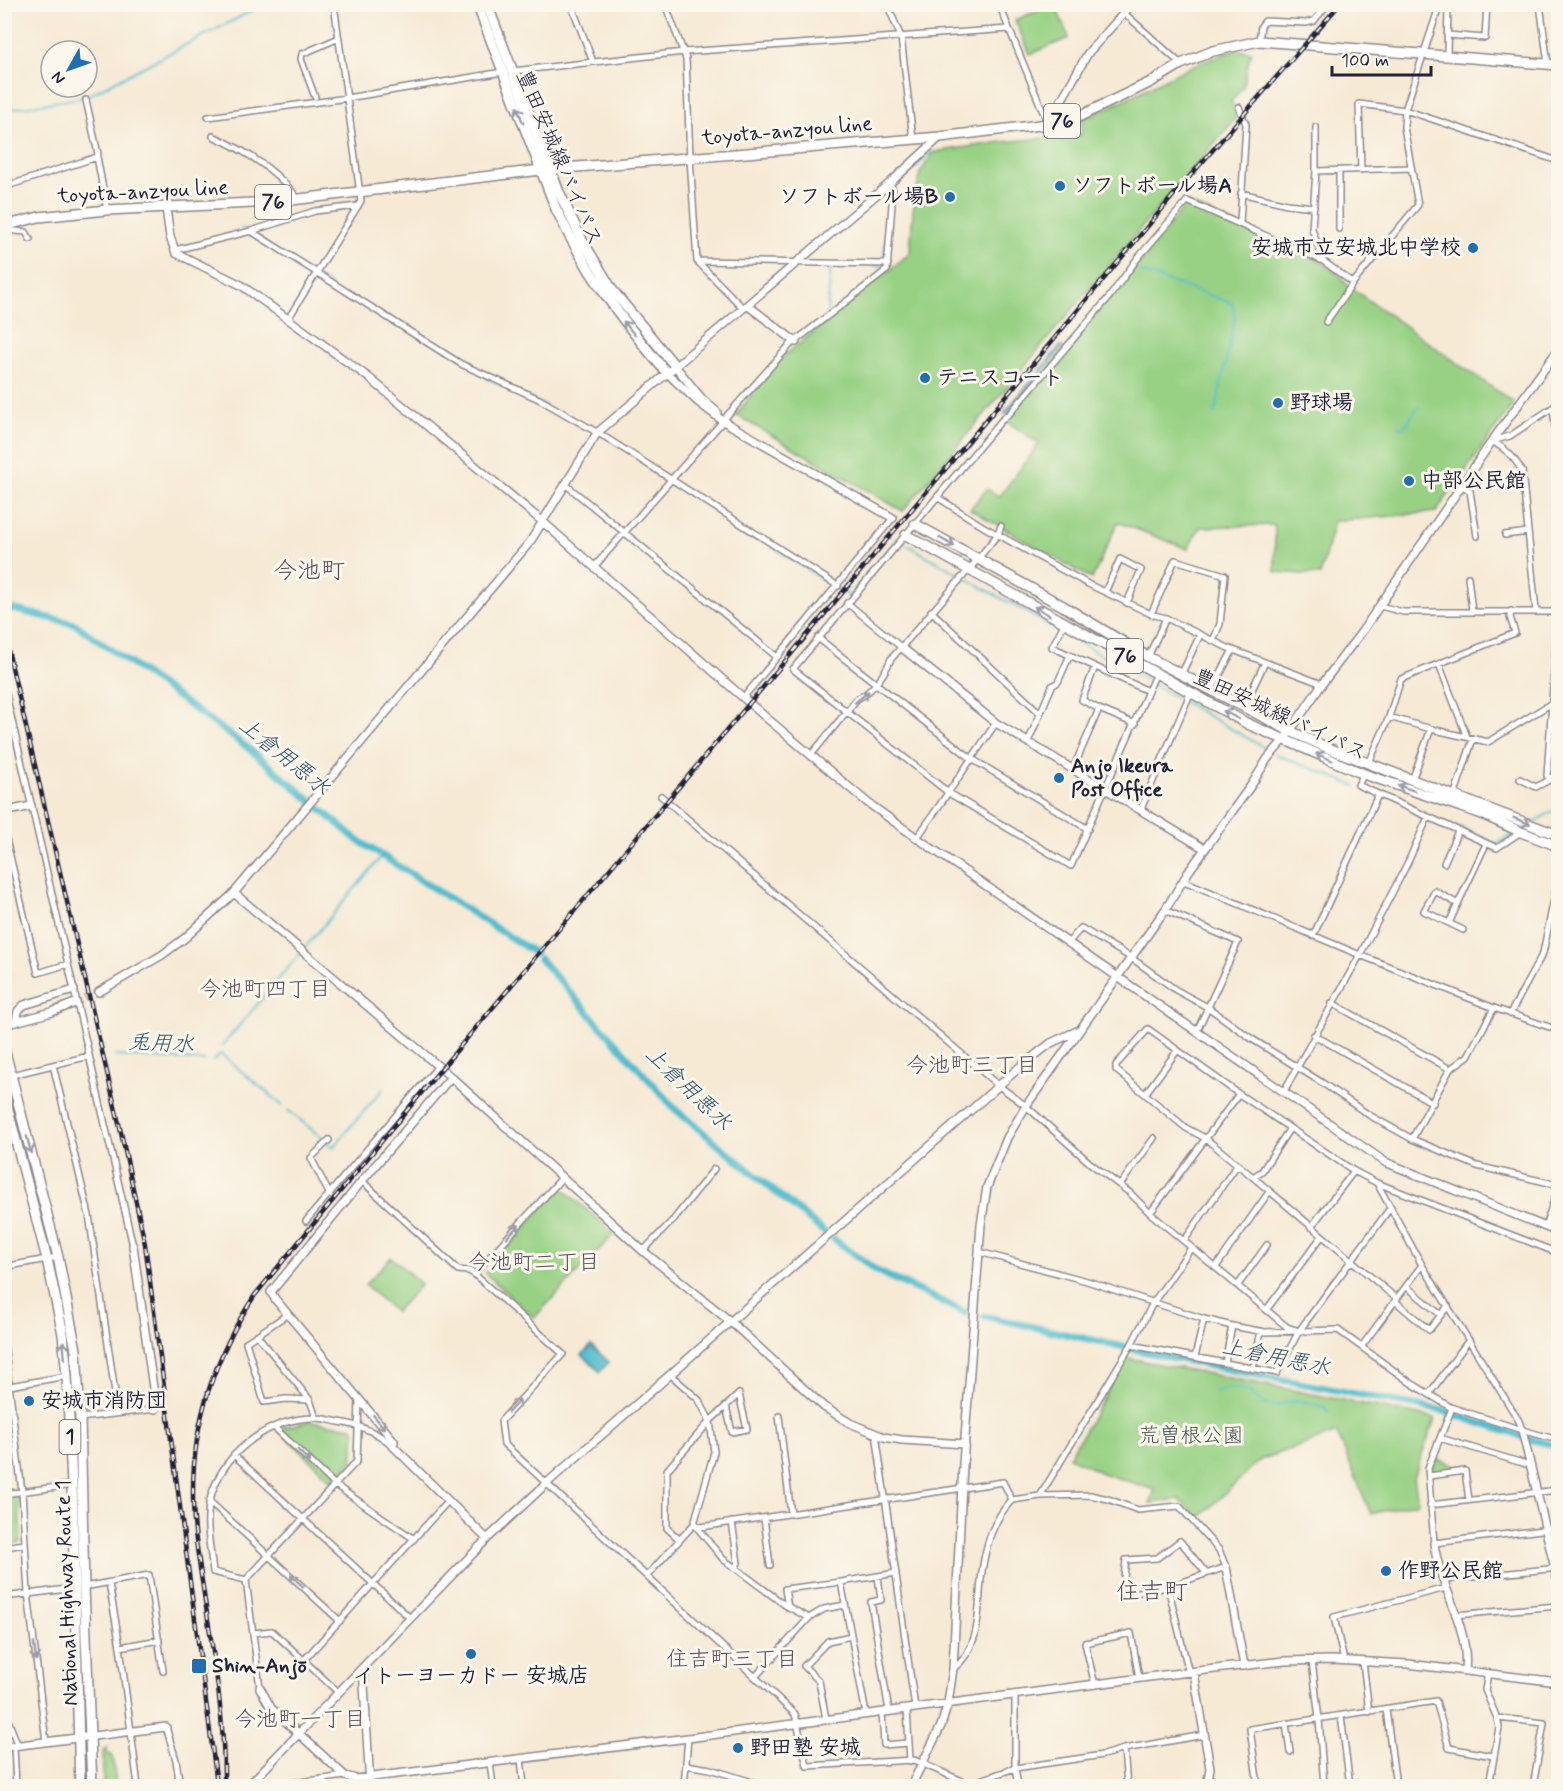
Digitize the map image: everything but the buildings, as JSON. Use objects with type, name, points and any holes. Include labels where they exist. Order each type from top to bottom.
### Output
[{"type":"main road","name":"豊田安城線バイパス","points":[[477,4],[508,72],[571,240],[592,278],[612,306],[667,373]]},
{"type":"main road","name":"豊田安城線バイパス","points":[[487,4],[508,72]]},
{"type":"main road","name":"toyota-anzyou line","points":[[4,228],[39,217],[107,210],[298,199],[546,170],[940,137],[1048,124],[1074,119],[1151,82],[1181,64],[1213,51],[1259,41],[1558,65]]},
{"type":"main road","name":"豊田安城線バイパス","points":[[546,170],[601,273],[675,366]]},
{"type":"main road","name":"豊田安城線バイパス","points":[[915,524],[1063,606],[1148,657],[1290,731],[1328,748],[1558,835]]},
{"type":"main road","name":"豊田安城線バイパス","points":[[906,535],[1248,724],[1364,774],[1482,814],[1558,846]]},
{"type":"main road","name":"National Highway Route 1","points":[[4,1048],[58,1257],[76,1350],[80,1418],[80,1786]]},
{"type":"main road","name":"National Highway Route 1","points":[[4,1095],[63,1334],[91,1736],[92,1786]]},
{"type":"street","points":[[288,319],[361,201],[334,4]]},
{"type":"street","points":[[571,4],[593,62]]},
{"type":"street","points":[[665,4],[686,59],[697,261],[745,307],[795,344]]},
{"type":"street","points":[[887,4],[901,37],[913,139]]},
{"type":"street","points":[[999,4],[1048,124]]},
{"type":"street","points":[[1121,4],[1124,13],[1181,64]]},
{"type":"street","points":[[1048,124],[1089,53],[1132,4]]},
{"type":"street","points":[[1259,41],[1261,26],[1265,21],[1306,23],[1314,21],[1328,4]]},
{"type":"street","points":[[1326,322],[1353,283],[1418,205],[1404,127],[1405,110],[1440,4]]},
{"type":"street","points":[[1447,57],[1448,4]]},
{"type":"street","points":[[1448,35],[1485,38],[1487,4]]},
{"type":"street","points":[[1540,4],[1548,64]]},
{"type":"street","points":[[208,117],[347,98],[508,72],[593,62],[684,52],[1008,29]]},
{"type":"street","points":[[315,97],[301,59],[302,54],[339,38]]},
{"type":"street","points":[[86,100],[107,210]]},
{"type":"street","points":[[1361,170],[1359,104],[1405,110],[1558,161]]},
{"type":"street","points":[[1239,107],[1246,124],[1240,223]]},
{"type":"street","points":[[1316,127],[1312,229],[1323,261]]},
{"type":"street","points":[[213,136],[239,148],[291,189],[298,199]]},
{"type":"street","points":[[99,992],[162,955],[185,938],[234,893],[530,542],[597,433],[890,183],[940,137]]},
{"type":"street","points":[[4,187],[97,157]]},
{"type":"street","points":[[1316,171],[1411,168]]},
{"type":"street","points":[[1338,229],[1339,171]]},
{"type":"street","points":[[594,567],[724,420],[795,344],[887,270],[893,191],[890,183]]},
{"type":"street","points":[[1241,193],[1287,204],[1314,207]]},
{"type":"street","points":[[1156,673],[1071,866],[949,793],[793,669],[1110,296],[1137,259],[1187,201],[1323,261],[1353,283]]},
{"type":"street","points":[[175,250],[251,231],[315,211],[358,206]]},
{"type":"street","points":[[166,208],[170,237],[175,250],[181,256],[232,279],[368,377],[543,522],[743,698],[868,803],[1385,1162],[1558,1232]]},
{"type":"street","points":[[4,228],[26,232],[30,238]]},
{"type":"street","points":[[251,231],[461,364],[539,399],[597,433],[838,586]]},
{"type":"street","points":[[697,261],[888,264]]},
{"type":"street","points":[[910,1786],[941,1726],[948,1703],[953,1670],[962,1489],[981,1225],[987,1187],[1007,1138],[1077,1031],[1165,910],[1268,758],[1284,740],[1380,606],[1492,441],[1558,350]]},
{"type":"street","points":[[675,366],[702,399],[724,420]]},
{"type":"street","points":[[667,373],[698,402],[737,430],[893,518],[743,698]]},
{"type":"street","points":[[1492,441],[1510,436],[1556,406]]},
{"type":"street","points":[[1556,406],[1558,452]]},
{"type":"street","points":[[1492,441],[1504,447],[1515,458],[1522,471],[1536,610]]},
{"type":"street","points":[[566,484],[777,657]]},
{"type":"street","points":[[1463,486],[1470,492],[1477,536]]},
{"type":"street","points":[[937,497],[998,534],[1080,576],[1126,603],[1166,618],[1233,650],[1322,684]]},
{"type":"street","points":[[811,755],[846,713],[876,683],[901,647],[978,560],[998,534],[1000,526]]},
{"type":"street","points":[[1504,536],[1528,532]]},
{"type":"street","points":[[1105,592],[1120,559],[1141,570],[1126,603]]},
{"type":"street","points":[[1152,614],[1175,560],[1226,575],[1220,624],[1213,641]]},
{"type":"street","points":[[1468,577],[1472,611]]},
{"type":"street","points":[[847,603],[996,723],[1205,849]]},
{"type":"street","points":[[1380,606],[1402,612],[1536,610],[1558,612],[1547,776],[1556,780]]},
{"type":"street","points":[[932,611],[1040,714]]},
{"type":"street","points":[[1369,763],[1389,717],[1401,679],[1515,633],[1510,611]]},
{"type":"street","points":[[1148,657],[1166,618]]},
{"type":"street","points":[[1064,624],[1052,647],[1148,691]]},
{"type":"street","points":[[1181,675],[1200,635]]},
{"type":"street","points":[[818,638],[972,759],[1088,829]]},
{"type":"street","points":[[1212,689],[1233,650]]},
{"type":"street","points":[[1028,742],[1052,686],[1059,682],[1070,655]]},
{"type":"street","points":[[1244,707],[1265,662]]},
{"type":"street","points":[[1439,664],[1467,737]]},
{"type":"street","points":[[1095,667],[1082,700],[1135,724]]},
{"type":"street","points":[[4,686],[133,1246],[156,1409],[80,1418]]},
{"type":"street","points":[[1141,809],[1190,694]]},
{"type":"street","points":[[1389,717],[1488,742],[1552,703]]},
{"type":"street","points":[[1073,769],[1099,709]]},
{"type":"street","points":[[917,838],[996,723]]},
{"type":"street","points":[[1412,780],[1431,729]]},
{"type":"street","points":[[1454,796],[1473,739]]},
{"type":"street","points":[[1364,774],[1358,785],[1497,849],[1521,832]]},
{"type":"street","points":[[1520,779],[1536,787],[1556,780]]},
{"type":"street","points":[[1313,936],[1378,795]]},
{"type":"street","points":[[661,796],[999,1086],[1026,1106],[1090,1163],[1120,1185],[1191,1248],[1287,1327],[1299,1330]]},
{"type":"street","points":[[4,812],[31,806]]},
{"type":"street","points":[[1284,1091],[1360,955],[1408,862],[1428,817]]},
{"type":"street","points":[[4,831],[38,973],[68,964]]},
{"type":"street","points":[[1444,863],[1458,831]]},
{"type":"street","points":[[1449,923],[1486,844]]},
{"type":"street","points":[[1510,1014],[1543,953],[1558,879]]},
{"type":"street","points":[[1185,881],[1360,955],[1494,1008],[1558,1030]]},
{"type":"street","points":[[1458,904],[1435,891],[1424,911],[1463,930]]},
{"type":"street","points":[[234,893],[451,1077],[561,1179],[731,1322],[824,1407],[850,1423],[876,1434],[902,1440],[965,1444]]},
{"type":"street","points":[[1165,910],[1238,942],[1197,1031]]},
{"type":"street","points":[[1068,943],[1081,927],[1130,957],[1176,990],[1209,1008],[1251,1039],[1369,1115],[1412,1139],[1477,1166],[1558,1187],[1545,1226]]},
{"type":"street","points":[[16,1022],[18,1011],[24,1005],[74,990]]},
{"type":"street","points":[[1332,1003],[1450,1069]]},
{"type":"street","points":[[4,1025],[75,1004]]},
{"type":"street","points":[[1412,1139],[1450,1069],[1468,1056],[1494,1008]]},
{"type":"street","points":[[1448,1306],[1429,1330],[1253,1177],[1205,1138],[1186,1128],[1116,1070],[1116,1065],[1148,1029],[1239,1094],[1354,1171],[1377,1183],[1558,1253]]},
{"type":"street","points":[[248,1786],[486,1539],[547,1483],[999,1086],[1051,1042],[1077,1031]]},
{"type":"street","points":[[1314,1035],[1432,1102]]},
{"type":"street","points":[[1145,1094],[1177,1051]]},
{"type":"street","points":[[12,1076],[89,1056]]},
{"type":"street","points":[[53,1065],[89,1215],[118,1413]]},
{"type":"street","points":[[306,1221],[438,1066]]},
{"type":"street","points":[[393,1446],[394,1441],[271,1292],[451,1077]]},
{"type":"street","points":[[1150,1213],[1239,1094]]},
{"type":"street","points":[[1253,1177],[1262,1170],[1290,1128]]},
{"type":"street","points":[[1120,1185],[1154,1137]]},
{"type":"street","points":[[329,1140],[311,1158],[330,1195]]},
{"type":"street","points":[[1184,1240],[1237,1165]]},
{"type":"street","points":[[644,1251],[657,1234],[674,1219],[714,1169]]},
{"type":"street","points":[[1311,1227],[1354,1171]]},
{"type":"street","points":[[474,1274],[561,1179]]},
{"type":"street","points":[[362,1181],[458,1270],[474,1274],[562,1354],[501,1421],[504,1444],[795,1714],[807,1766],[910,1761],[922,1763],[968,1785],[1016,1768],[1103,1755],[1124,1749],[1204,1735]]},
{"type":"street","points":[[1377,1183],[1422,1265],[1519,1421],[1557,1568],[1558,1581]]},
{"type":"street","points":[[1215,1267],[1269,1192]]},
{"type":"street","points":[[1131,1345],[1277,1373],[1299,1330],[1391,1207]]},
{"type":"street","points":[[1267,1310],[1322,1236]]},
{"type":"street","points":[[1238,1286],[1267,1245]]},
{"type":"street","points":[[1040,1496],[1131,1345],[1152,1303],[1191,1248]]},
{"type":"street","points":[[979,1252],[1087,1281],[1232,1326],[1261,1331],[1338,1330],[1452,1408],[1558,1440]]},
{"type":"street","points":[[4,1268],[58,1257]]},
{"type":"street","points":[[1362,1346],[1422,1265]]},
{"type":"street","points":[[1406,1286],[1441,1315]]},
{"type":"street","points":[[288,1314],[246,1341],[264,1402],[286,1399],[310,1400]]},
{"type":"street","points":[[1195,1357],[1204,1319]]},
{"type":"street","points":[[1225,1363],[1232,1326]]},
{"type":"street","points":[[1253,1369],[1261,1331]]},
{"type":"street","points":[[257,1335],[310,1400],[316,1418]]},
{"type":"street","points":[[1429,1394],[1469,1340]]},
{"type":"street","points":[[4,1343],[7,1387],[22,1492],[28,1593],[46,1742]]},
{"type":"street","points":[[647,1576],[694,1524],[714,1452],[710,1421],[699,1400],[671,1375]]},
{"type":"street","points":[[7,1387],[67,1376]]},
{"type":"street","points":[[680,1540],[667,1528],[667,1470],[710,1421],[726,1406],[739,1394],[747,1429],[732,1432],[726,1406]]},
{"type":"street","points":[[246,1580],[357,1461],[359,1400]]},
{"type":"street","points":[[1452,1408],[1428,1468],[1434,1543],[1467,1656],[1465,1670]]},
{"type":"street","points":[[779,1416],[791,1514]]},
{"type":"street","points":[[246,1580],[213,1572],[208,1528],[209,1501],[218,1478],[234,1455],[253,1438],[274,1427],[293,1421],[316,1418],[359,1425],[393,1446],[486,1539]]},
{"type":"street","points":[[274,1427],[335,1485],[414,1539]]},
{"type":"street","points":[[876,1434],[896,1573],[911,1708],[910,1761]]},
{"type":"street","points":[[1440,1438],[1529,1465]]},
{"type":"street","points":[[234,1455],[410,1618]]},
{"type":"street","points":[[1429,1476],[1465,1471],[1469,1500]]},
{"type":"street","points":[[694,1524],[701,1527],[1003,1482],[1012,1500]]},
{"type":"street","points":[[4,1494],[72,1485]]},
{"type":"street","points":[[1430,1505],[1558,1490]]},
{"type":"street","points":[[953,1670],[966,1657],[978,1631],[982,1570],[991,1532],[996,1521],[1012,1500],[1040,1496],[1090,1495],[1138,1510],[1179,1506],[1219,1550],[1226,1567],[1244,1666]]},
{"type":"street","points":[[209,1501],[340,1621]]},
{"type":"street","points":[[304,1659],[448,1501]]},
{"type":"street","points":[[764,1518],[770,1565]]},
{"type":"street","points":[[732,1522],[738,1563],[735,1568]]},
{"type":"street","points":[[694,1524],[723,1559],[789,1607],[809,1618]]},
{"type":"street","points":[[1434,1543],[1558,1528]]},
{"type":"street","points":[[1206,1573],[1180,1541],[1157,1558],[1126,1560],[1122,1596],[1168,1587],[1226,1567]]},
{"type":"street","points":[[4,1547],[25,1544]]},
{"type":"street","points":[[1443,1580],[1557,1568]]},
{"type":"street","points":[[789,1607],[786,1589],[896,1573]]},
{"type":"street","points":[[4,1597],[109,1583],[149,1575],[163,1671]]},
{"type":"street","points":[[878,1576],[880,1599],[871,1602],[886,1711],[884,1745],[909,1743]]},
{"type":"street","points":[[246,1580],[260,1688],[271,1708],[345,1776]]},
{"type":"street","points":[[841,1582],[866,1714]]},
{"type":"street","points":[[109,1583],[120,1647],[138,1786]]},
{"type":"street","points":[[1168,1587],[1191,1673],[1204,1735],[1210,1768],[1207,1786]]},
{"type":"street","points":[[1344,1661],[1334,1617],[1446,1588]]},
{"type":"street","points":[[755,1677],[809,1618],[824,1609],[845,1605]]},
{"type":"street","points":[[1455,1616],[1558,1606]]},
{"type":"street","points":[[254,1633],[272,1631],[338,1692]]},
{"type":"street","points":[[1095,1685],[1085,1643],[1131,1633],[1139,1678]]},
{"type":"street","points":[[826,1719],[819,1681],[804,1666],[828,1641],[851,1636]]},
{"type":"street","points":[[120,1647],[159,1640]]},
{"type":"street","points":[[1312,1660],[1324,1786]]},
{"type":"street","points":[[274,1786],[345,1776],[356,1779],[369,1778],[1139,1678],[1312,1660],[1408,1664],[1558,1682]]},
{"type":"street","points":[[1363,1662],[1369,1712]]},
{"type":"street","points":[[363,1668],[370,1786]]},
{"type":"street","points":[[1488,1673],[1485,1690],[1499,1727],[1489,1786]]},
{"type":"street","points":[[1015,1695],[1018,1786]]},
{"type":"street","points":[[1258,1786],[1250,1729],[1436,1701],[1449,1748],[1493,1756]]},
{"type":"street","points":[[1386,1709],[1396,1786]]},
{"type":"street","points":[[4,1710],[16,1746],[16,1786]]},
{"type":"street","points":[[1341,1716],[1350,1786]]},
{"type":"street","points":[[1497,1718],[1544,1723],[1533,1786]]},
{"type":"street","points":[[1286,1724],[1290,1752]]},
{"type":"street","points":[[4,1748],[166,1727],[176,1760],[180,1786]]},
{"type":"street","points":[[684,1786],[688,1738]]},
{"type":"street","points":[[1124,1749],[1127,1786]]},
{"type":"street","points":[[521,1759],[524,1786]]},
{"type":"street","points":[[490,1763],[493,1786]]},
{"type":"street","points":[[686,1765],[710,1769],[765,1786]]},
{"type":"green space","points":[[1055,5],[1069,38],[1030,54],[1015,20]]},
{"type":"green space","points":[[1236,50],[1251,52],[1243,87],[1231,101],[1238,116],[903,511],[736,415],[778,361],[910,253],[913,211],[920,173],[934,152],[1002,142],[1081,135],[1082,119],[1196,64]]},
{"type":"green space","points":[[1187,203],[1321,262],[1340,276],[1347,285],[1514,403],[1436,512],[1334,521],[1320,575],[1275,572],[1275,525],[1200,527],[1188,549],[1118,522],[1092,579],[970,509],[987,489],[999,497],[1039,444],[1005,420],[1136,267]]},
{"type":"green space","points":[[561,1187],[614,1234],[534,1318],[485,1273]]},
{"type":"green space","points":[[391,1257],[421,1284],[395,1312],[365,1285]]},
{"type":"green space","name":"荒曽根公園","points":[[1127,1358],[1435,1418],[1414,1477],[1418,1502],[1371,1514],[1337,1433],[1260,1460],[1199,1518],[1179,1499],[1150,1503],[1155,1490],[1102,1473],[1069,1457]]},
{"type":"green space","points":[[309,1421],[352,1427],[355,1430],[353,1460],[335,1480],[331,1480],[280,1431],[281,1428]]},
{"type":"green space","points":[[1436,1459],[1463,1468],[1431,1474]]},
{"type":"green space","points":[[4,1497],[19,1497],[21,1540],[19,1543],[5,1545]]},
{"type":"green space","points":[[107,1747],[108,1755],[112,1755],[116,1783],[103,1785],[103,1751]]},
{"type":"water","points":[[1060,346],[1063,347],[1006,415],[1004,413]]},
{"type":"water","points":[[591,1345],[609,1362],[600,1372],[582,1355]]},
{"type":"waterway","points":[[4,110],[85,97],[265,4]]},
{"type":"waterway","points":[[875,266],[883,267],[890,191],[932,152]]},
{"type":"waterway","points":[[241,228],[330,284]]},
{"type":"waterway","points":[[827,313],[831,265]]},
{"type":"waterway","points":[[1141,272],[1232,303],[1235,317],[1215,414]]},
{"type":"waterway","points":[[486,378],[546,406]]},
{"type":"waterway","points":[[1399,425],[1400,428],[1404,427],[1419,406]]},
{"type":"waterway","points":[[772,547],[849,596],[897,539],[1270,751]]},
{"type":"waterway","name":"上倉用悪水","points":[[4,607],[75,624],[247,747],[356,839],[535,953]]},
{"type":"waterway","points":[[1275,754],[1356,786]]},
{"type":"waterway","points":[[1534,822],[1558,808]]},
{"type":"waterway","points":[[1456,826],[1496,844],[1516,833]]},
{"type":"waterway","points":[[222,1046],[382,856]]},
{"type":"waterway","name":"上倉用悪水","points":[[540,959],[676,1110],[824,1232]]},
{"type":"waterway","name":"兎用水","points":[[213,1061],[221,1054],[283,1106]]},
{"type":"waterway","name":"兎用水","points":[[115,1056],[205,1061]]},
{"type":"waterway","name":"兎用水","points":[[288,1110],[333,1147],[384,1088]]},
{"type":"waterway","name":"上倉用悪水","points":[[834,1239],[877,1271],[966,1313]]},
{"type":"waterway","name":"上倉用悪水","points":[[984,1316],[1206,1365],[1440,1410],[1558,1446]]},
{"type":"waterway","points":[[1215,1392],[1231,1388],[1241,1389],[1250,1392],[1268,1405],[1303,1402],[1326,1408],[1329,1413]]},
{"type":"tunnel","points":[[75,1003],[99,992]]},
{"type":"railway","points":[[224,1786],[219,1693],[194,1523],[194,1470],[197,1443],[209,1391],[228,1342],[255,1295],[441,1069],[808,634],[1177,191],[1340,4]]},
{"type":"railway","points":[[4,633],[145,1244],[217,1784]]},
{"type":"place","name":"ソフトボール場A","points":[[1060,186]]},
{"type":"place","name":"ソフトボール場B","points":[[950,197]]},
{"type":"place","name":"安城市立安城北中学校","points":[[1473,248]]},
{"type":"place","name":"テニスコート","points":[[925,378]]},
{"type":"place","name":"野球場","points":[[1278,403]]},
{"type":"place","name":"中部公民館","points":[[1409,481]]},
{"type":"place","name":"Anjo Ikeura Post Office","points":[[1059,778]]},
{"type":"place","name":"安城市消防団","points":[[29,1401]]},
{"type":"place","name":"作野公民館","points":[[1386,1571]]},
{"type":"place","name":"イトーヨーカドー 安城店","points":[[471,1654]]},
{"type":"place","name":"Shin-Anjō","points":[[199,1666]]},
{"type":"place","name":"野田塾 安城","points":[[738,1748]]},
{"type":"district","name":"今池町","points":[[309,571]]},
{"type":"district","name":"今池町四丁目","points":[[265,990]]},
{"type":"district","name":"今池町三丁目","points":[[972,1066]]},
{"type":"district","name":"今池町二丁目","points":[[534,1263]]},
{"type":"district","name":"住吉町","points":[[1152,1592]]},
{"type":"district","name":"住吉町三丁目","points":[[732,1660]]},
{"type":"district","name":"今池町一丁目","points":[[300,1720]]}]
